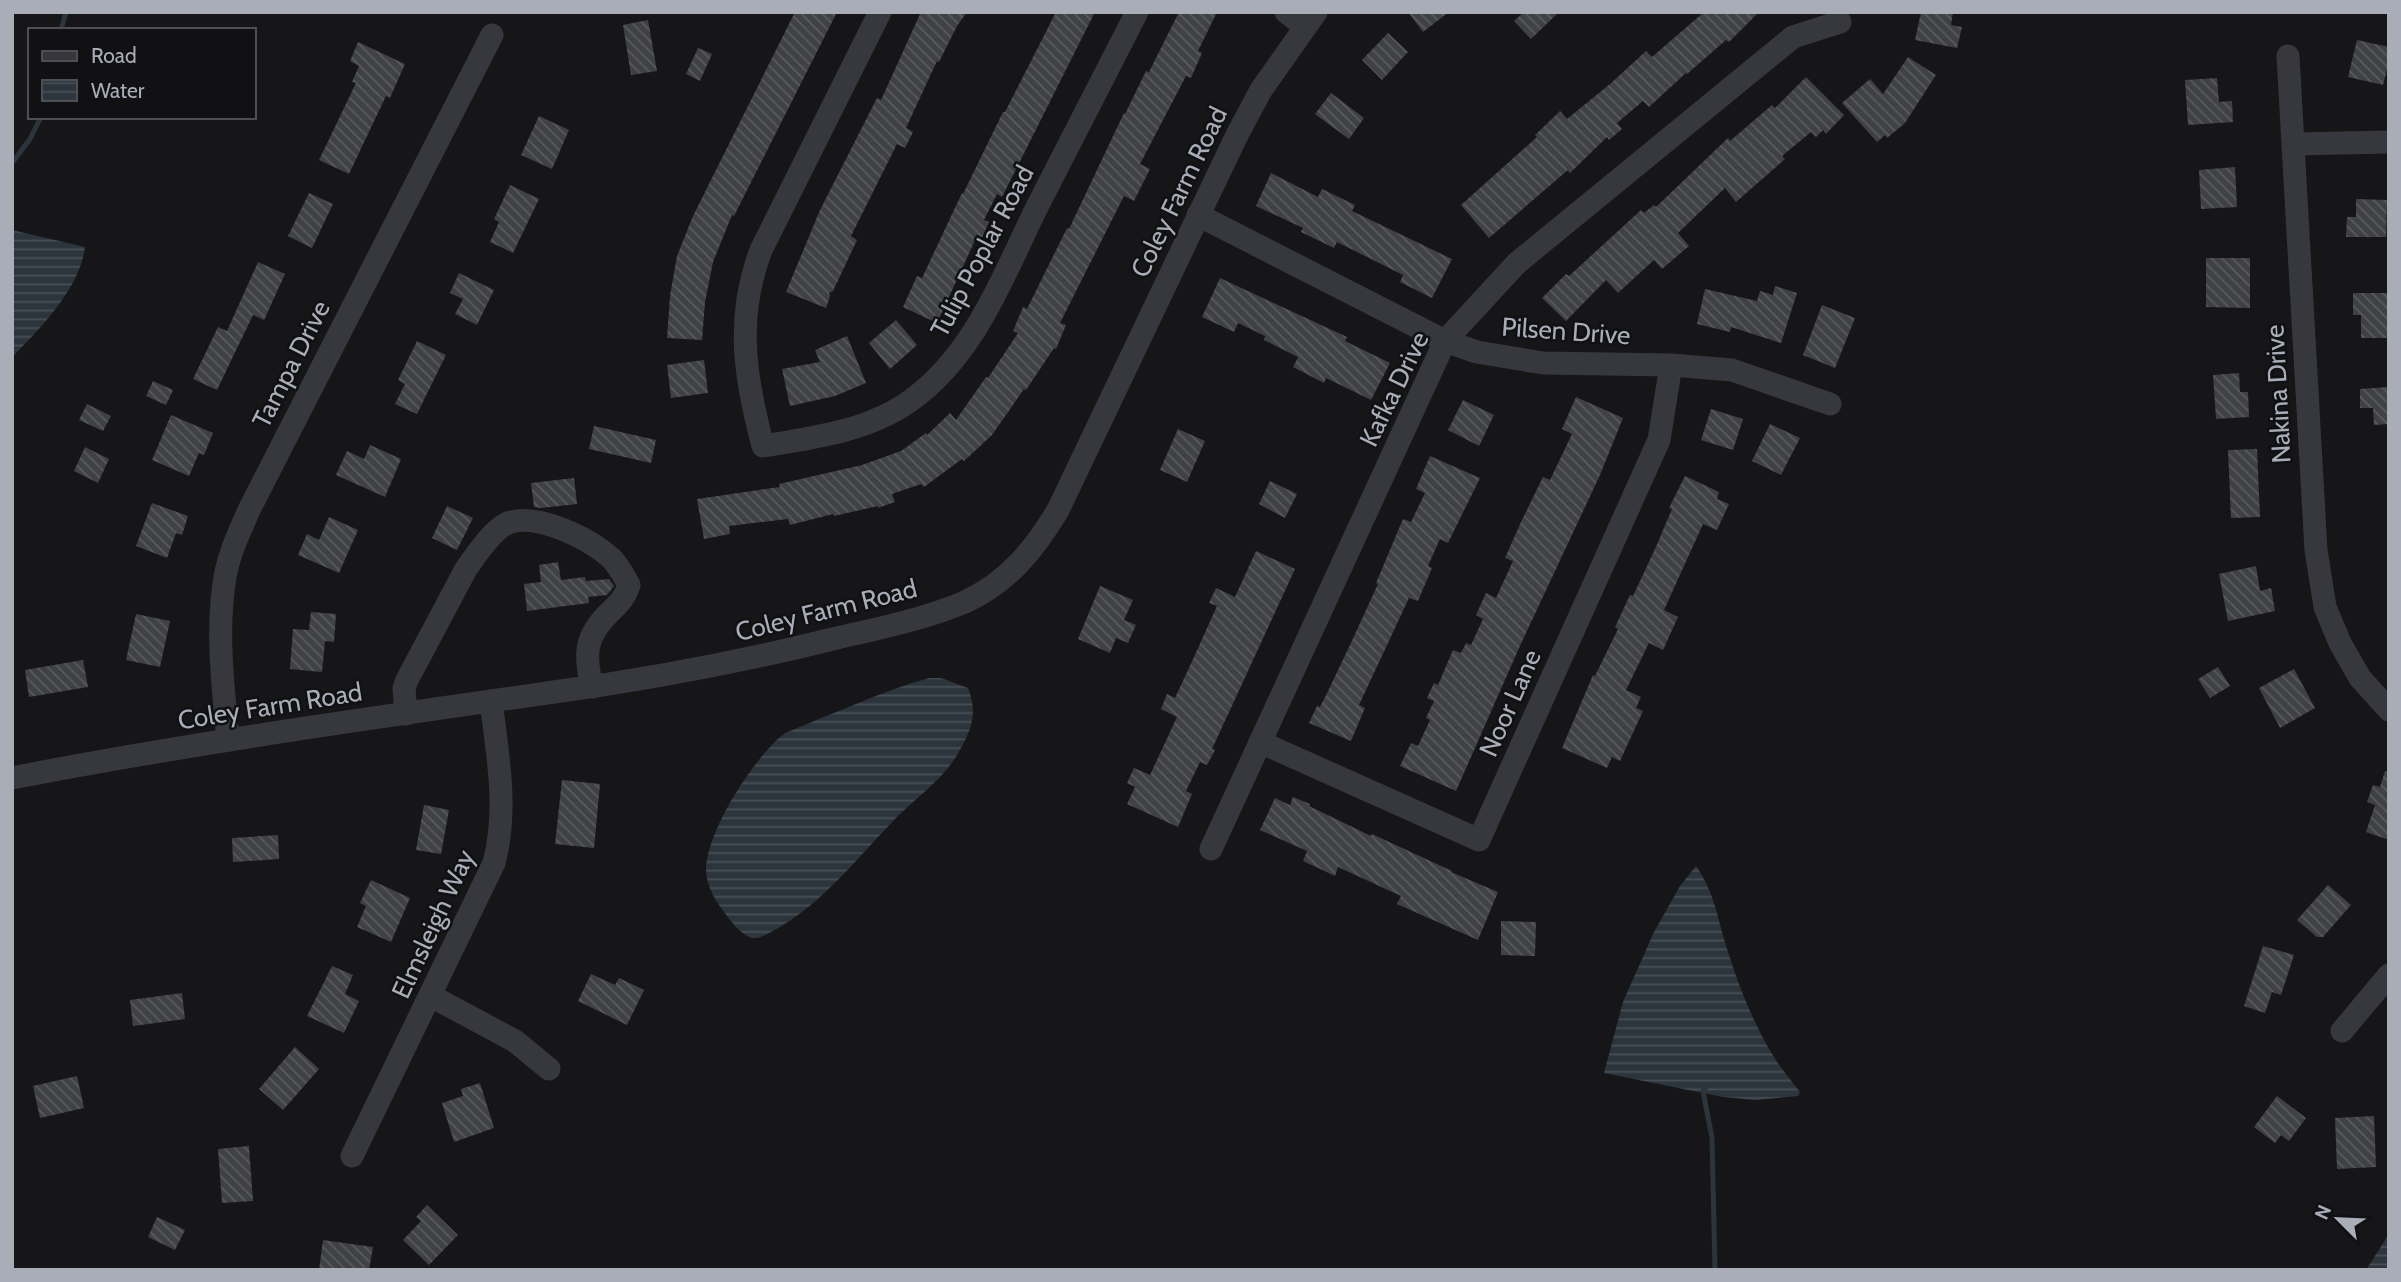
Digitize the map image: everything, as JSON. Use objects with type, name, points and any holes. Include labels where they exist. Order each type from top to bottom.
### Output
[{"type":"street","name":"Tulip Poplar Road","points":[[880,12],[751,275],[746,300],[744,344],[751,398],[763,446],[812,438],[869,423],[909,402],[959,355],[989,304],[1137,12]]},
{"type":"street","name":"Coley Farm Road","points":[[12,778],[228,740],[708,668],[895,624],[966,601],[999,582],[1013,572],[1033,549],[1058,510],[1198,215],[1261,90],[1302,17]]},
{"type":"street","name":"Kafka Drive","points":[[1211,849],[1446,341],[1517,263],[1793,37],[1840,22]]},
{"type":"street","name":"Tampa Drive","points":[[228,740],[220,624],[226,574],[234,544],[357,295],[492,34]]},
{"type":"street","name":"Nakina Drive","points":[[2288,56],[2316,550],[2325,607],[2340,643],[2360,678],[2389,710]]},
{"type":"street","points":[[2294,144],[2389,142]]},
{"type":"street","name":"Pilsen Drive","points":[[1198,215],[1446,341],[1477,352],[1543,363],[1671,365],[1731,370],[1830,404]]},
{"type":"street","name":"Noor Lane","points":[[1260,742],[1479,841],[1659,440],[1671,365]]},
{"type":"street","points":[[406,714],[404,688],[407,680],[466,569],[484,545],[509,522],[547,524],[581,538],[611,558],[624,574],[629,585],[625,597],[602,620],[588,642],[586,665],[592,687]]},
{"type":"street","name":"Elmsleigh Way","points":[[352,1156],[432,996],[494,863],[500,842],[502,801],[491,702]]},
{"type":"street","points":[[2342,1031],[2389,975]]},
{"type":"street","points":[[432,996],[515,1041],[549,1069]]},
{"type":"water","points":[[12,230],[85,247],[82,262],[67,292],[46,321],[12,357]]},
{"type":"water","points":[[929,678],[941,678],[968,688],[971,696],[971,725],[955,759],[824,894],[790,921],[761,937],[752,938],[744,934],[716,900],[706,869],[708,853],[724,815],[760,758],[785,733]]},
{"type":"water","points":[[1696,866],[1712,897],[1732,965],[1748,1006],[1774,1057],[1800,1092],[1798,1096],[1755,1100],[1723,1097],[1604,1073],[1623,1002],[1654,932],[1680,886]]},
{"type":"water","points":[[2389,1234],[2389,1270],[2366,1270]]},
{"type":"building","points":[[795,12],[837,12],[734,216],[732,215],[713,262],[705,302],[702,340],[667,338],[670,296],[677,256],[693,216]]},
{"type":"building","points":[[921,12],[967,12],[939,62],[937,61],[906,128],[913,132],[905,148],[897,144],[851,236],[857,240],[833,291],[829,293],[826,308],[786,292],[820,210],[877,98],[881,100]]},
{"type":"building","points":[[1056,12],[1095,12],[1002,197],[997,194],[984,220],[989,222],[981,240],[976,238],[937,323],[903,307],[917,276],[922,278],[962,193]]},
{"type":"building","points":[[1179,12],[1217,12],[1198,51],[1202,53],[1191,78],[1186,76],[1140,164],[1150,169],[1134,201],[1124,196],[1060,323],[1066,325],[1056,349],[1054,348],[992,435],[964,461],[962,459],[924,487],[921,484],[892,494],[895,502],[878,508],[834,516],[833,514],[790,525],[788,519],[729,526],[730,534],[704,539],[697,499],[780,487],[779,484],[862,465],[901,451],[926,433],[927,435],[950,413],[956,420],[1018,333],[1013,331],[1023,307],[1027,309],[1067,228],[1069,229],[1124,113],[1146,71],[1149,72]]},
{"type":"building","points":[[1408,12],[1449,12],[1423,32]]},
{"type":"building","points":[[1524,12],[1559,12],[1531,39],[1514,21]]},
{"type":"building","points":[[1704,12],[1759,12],[1729,42],[1726,40],[1649,107],[1643,101],[1617,123],[1622,129],[1609,140],[1607,137],[1570,173],[1568,170],[1489,238],[1461,205],[1537,137],[1535,135],[1560,111],[1567,119],[1646,51],[1652,57]]},
{"type":"building","points":[[1921,12],[1953,12],[1951,25],[1962,27],[1957,48],[1915,40]]},
{"type":"building","points":[[648,20],[657,71],[631,75],[623,25]]},
{"type":"building","points":[[1388,33],[1408,52],[1382,80],[1362,60]]},
{"type":"building","points":[[2357,40],[2389,47],[2389,62],[2383,85],[2348,77]]},
{"type":"building","points":[[358,42],[405,64],[390,98],[386,96],[349,174],[319,160],[356,83],[352,82],[359,66],[350,61]]},
{"type":"building","points":[[698,48],[712,54],[700,81],[686,74]]},
{"type":"building","points":[[1908,57],[1936,75],[1905,123],[1887,138],[1885,135],[1877,142],[1842,103],[1870,79],[1883,94]]},
{"type":"building","points":[[1806,77],[1844,115],[1826,134],[1823,130],[1816,137],[1811,132],[1782,156],[1785,159],[1736,202],[1725,188],[1678,233],[1689,246],[1662,269],[1654,260],[1618,293],[1606,280],[1566,321],[1542,298],[1641,210],[1644,213],[1654,205],[1656,207],[1728,138],[1730,141],[1772,105],[1775,108]]},
{"type":"building","points":[[2217,78],[2219,102],[2232,101],[2233,122],[2188,125],[2185,80]]},
{"type":"building","points":[[1331,93],[1364,118],[1349,139],[1315,114]]},
{"type":"building","points":[[539,116],[569,130],[552,169],[521,155]]},
{"type":"building","points":[[2235,167],[2237,207],[2201,209],[2199,170]]},
{"type":"building","points":[[1271,173],[1318,197],[1322,189],[1355,205],[1352,211],[1452,259],[1432,298],[1400,282],[1403,275],[1337,242],[1334,248],[1301,232],[1303,228],[1256,206]]},
{"type":"building","points":[[510,185],[539,199],[513,253],[490,242],[499,222],[494,219]]},
{"type":"building","points":[[309,193],[333,204],[312,248],[288,236]]},
{"type":"building","points":[[2356,199],[2387,200],[2386,237],[2346,237],[2347,217],[2356,217]]},
{"type":"building","points":[[2206,258],[2250,258],[2250,308],[2206,307]]},
{"type":"building","points":[[258,262],[285,274],[264,320],[253,315],[217,390],[193,379],[218,327],[227,331]]},
{"type":"building","points":[[459,273],[494,290],[477,325],[455,314],[463,299],[450,293]]},
{"type":"building","points":[[1220,278],[1347,337],[1345,341],[1390,363],[1371,400],[1326,378],[1324,383],[1293,367],[1298,357],[1264,340],[1265,336],[1238,323],[1234,332],[1202,317]]},
{"type":"building","points":[[1775,286],[1797,293],[1781,343],[1731,327],[1730,332],[1697,324],[1705,289],[1757,301],[1760,291],[1773,295]]},
{"type":"building","points":[[2353,293],[2389,293],[2389,338],[2361,338],[2361,315],[2353,315]]},
{"type":"building","points":[[1822,305],[1855,318],[1835,368],[1803,355]]},
{"type":"building","points":[[896,320],[917,345],[890,369],[869,343]]},
{"type":"building","points":[[847,336],[866,383],[835,396],[790,406],[782,369],[820,362],[815,350]]},
{"type":"building","points":[[417,341],[446,355],[417,414],[395,404],[405,384],[398,380]]},
{"type":"building","points":[[704,360],[708,393],[671,398],[667,365]]},
{"type":"building","points":[[2239,373],[2240,392],[2248,392],[2249,417],[2216,419],[2213,375]]},
{"type":"building","points":[[153,381],[173,390],[166,405],[146,396]]},
{"type":"building","points":[[2389,387],[2389,424],[2374,425],[2373,408],[2360,408],[2360,389]]},
{"type":"building","points":[[1576,397],[1623,418],[1600,475],[1456,791],[1400,766],[1411,743],[1418,746],[1430,720],[1426,718],[1434,701],[1427,698],[1434,683],[1438,685],[1453,650],[1461,653],[1466,643],[1471,645],[1483,619],[1476,615],[1486,593],[1496,598],[1513,561],[1505,558],[1521,522],[1543,477],[1550,480],[1572,434],[1562,429]]},
{"type":"building","points":[[1463,400],[1494,415],[1479,446],[1448,430]]},
{"type":"building","points":[[87,404],[111,416],[103,431],[79,420]]},
{"type":"building","points":[[1711,409],[1743,419],[1733,450],[1701,440]]},
{"type":"building","points":[[171,415],[213,433],[204,455],[199,453],[189,476],[152,460]]},
{"type":"building","points":[[1770,424],[1800,438],[1781,475],[1752,461]]},
{"type":"building","points":[[594,426],[656,440],[651,463],[589,449]]},
{"type":"building","points":[[1178,429],[1205,441],[1187,482],[1160,470]]},
{"type":"building","points":[[370,445],[401,459],[385,497],[336,475],[347,451],[364,459]]},
{"type":"building","points":[[85,447],[109,459],[98,483],[74,471]]},
{"type":"building","points":[[2257,449],[2260,517],[2231,518],[2228,450]]},
{"type":"building","points":[[1430,456],[1480,478],[1448,543],[1440,539],[1428,566],[1432,568],[1418,601],[1409,598],[1359,705],[1365,708],[1351,741],[1309,723],[1317,706],[1320,707],[1350,645],[1378,584],[1376,583],[1403,519],[1411,522],[1425,493],[1416,489]]},
{"type":"building","points":[[1685,476],[1719,492],[1717,499],[1729,504],[1717,530],[1703,524],[1664,610],[1678,617],[1663,650],[1649,643],[1626,690],[1641,697],[1636,708],[1643,711],[1620,761],[1612,757],[1607,768],[1562,748],[1593,675],[1595,676],[1618,629],[1615,627],[1655,549],[1672,509],[1669,508]]},
{"type":"building","points":[[574,478],[577,504],[534,507],[531,483]]},
{"type":"building","points":[[1270,481],[1297,494],[1285,518],[1259,504]]},
{"type":"building","points":[[152,503],[188,516],[182,535],[176,533],[167,558],[136,546]]},
{"type":"building","points":[[447,506],[473,518],[457,550],[432,538]]},
{"type":"building","points":[[329,517],[358,530],[339,573],[298,555],[307,534],[319,540]]},
{"type":"building","points":[[1256,551],[1295,569],[1212,749],[1215,750],[1207,765],[1200,762],[1186,791],[1192,794],[1178,827],[1127,804],[1135,787],[1127,783],[1134,768],[1150,775],[1177,717],[1161,709],[1167,694],[1175,698],[1194,657],[1217,606],[1209,603],[1216,588],[1235,597]]},
{"type":"building","points":[[558,562],[561,580],[585,577],[586,581],[609,579],[614,586],[607,595],[588,597],[589,603],[527,611],[524,584],[541,582],[539,565]]},
{"type":"building","points":[[2256,566],[2260,591],[2271,588],[2275,611],[2228,621],[2219,574]]},
{"type":"building","points":[[1100,586],[1133,600],[1124,620],[1136,625],[1128,643],[1116,638],[1110,653],[1078,639]]},
{"type":"building","points":[[311,612],[336,614],[334,642],[325,641],[322,672],[290,669],[293,629],[309,630]]},
{"type":"building","points":[[136,614],[170,621],[160,667],[126,660]]},
{"type":"building","points":[[83,660],[88,687],[29,697],[25,670]]},
{"type":"building","points":[[2218,667],[2230,686],[2210,698],[2198,679]]},
{"type":"building","points":[[2294,669],[2315,708],[2280,728],[2259,688]]},
{"type":"building","points":[[2385,771],[2389,771],[2389,840],[2366,832],[2375,805],[2367,802],[2373,785],[2380,787]]},
{"type":"building","points":[[562,780],[600,784],[594,848],[555,844]]},
{"type":"building","points":[[1293,797],[1371,836],[1372,834],[1498,892],[1478,940],[1397,904],[1401,896],[1338,867],[1335,876],[1303,861],[1307,851],[1260,830],[1275,798],[1290,805]]},
{"type":"building","points":[[424,805],[449,810],[441,854],[416,850]]},
{"type":"building","points":[[278,835],[279,859],[233,862],[232,838]]},
{"type":"building","points":[[371,880],[410,898],[391,942],[357,927],[366,906],[360,903]]},
{"type":"building","points":[[2328,885],[2351,905],[2323,937],[2317,937],[2297,920]]},
{"type":"building","points":[[1501,921],[1536,922],[1535,956],[1501,955]]},
{"type":"building","points":[[2263,946],[2294,955],[2281,995],[2272,992],[2265,1013],[2244,1006]]},
{"type":"building","points":[[332,966],[353,975],[345,994],[359,1001],[344,1033],[307,1016]]},
{"type":"building","points":[[591,974],[615,985],[619,978],[644,990],[627,1025],[578,1001]]},
{"type":"building","points":[[182,993],[185,1019],[133,1026],[130,1000]]},
{"type":"building","points":[[295,1047],[319,1069],[283,1110],[259,1089]]},
{"type":"building","points":[[77,1076],[84,1108],[40,1118],[33,1086]]},
{"type":"building","points":[[480,1083],[494,1128],[454,1142],[442,1103],[463,1096],[461,1089]]},
{"type":"building","points":[[2277,1096],[2306,1118],[2289,1141],[2281,1135],[2275,1143],[2254,1127]]},
{"type":"building","points":[[2374,1116],[2376,1167],[2337,1169],[2335,1118]]},
{"type":"building","points":[[249,1146],[253,1201],[222,1203],[218,1149]]},
{"type":"building","points":[[427,1205],[458,1235],[429,1265],[403,1240],[421,1221],[416,1217]]},
{"type":"building","points":[[157,1217],[185,1230],[175,1250],[148,1237]]},
{"type":"building","points":[[323,1240],[373,1247],[369,1270],[319,1270]]},
{"type":"waterway","points":[[62,28],[66,12]]},
{"type":"waterway","points":[[12,163],[30,139],[40,119]]},
{"type":"waterway","points":[[1707,1086],[1703,1091],[1712,1138],[1715,1270]]}]
